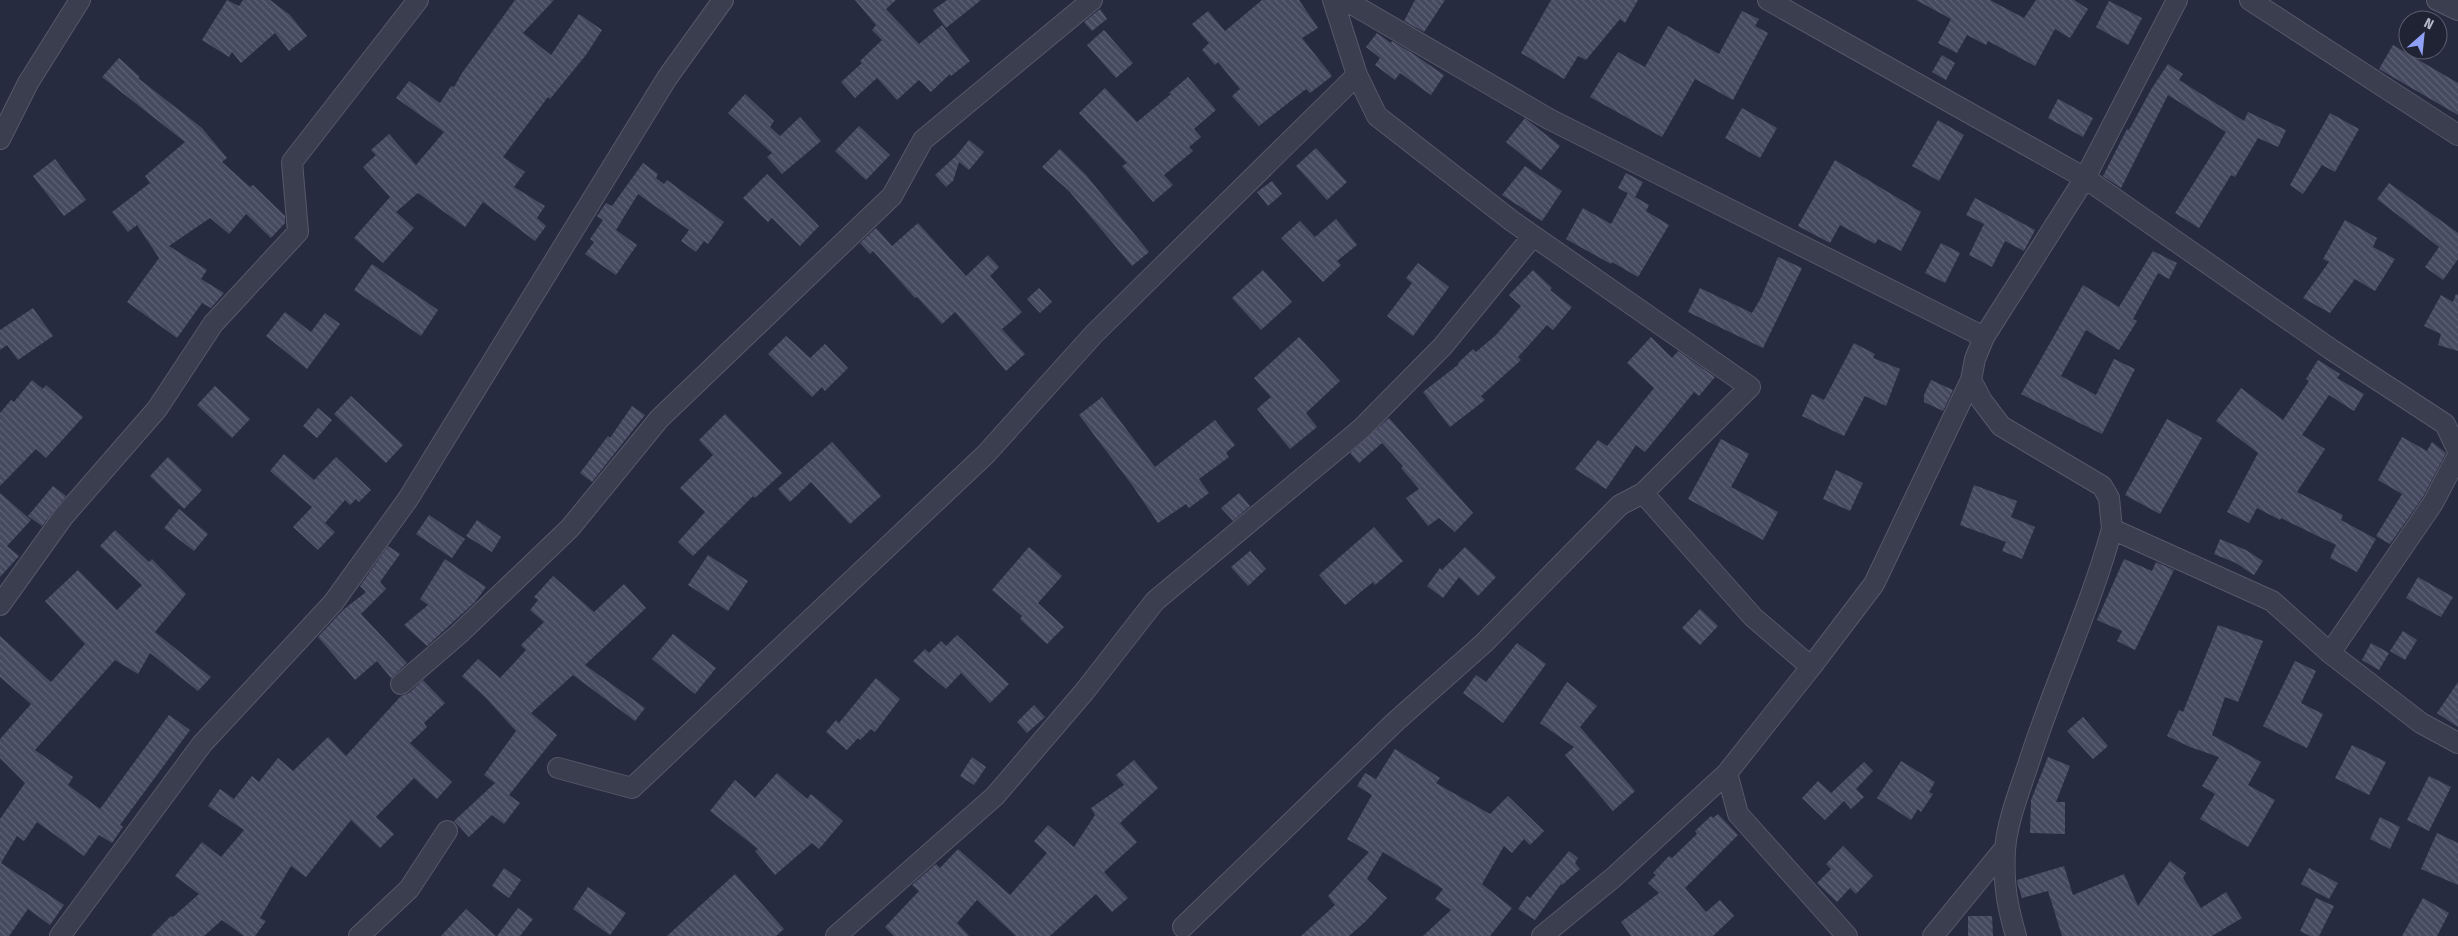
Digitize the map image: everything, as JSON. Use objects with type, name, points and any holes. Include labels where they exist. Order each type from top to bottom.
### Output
[{"type":"street","points":[[0,139],[28,83],[80,0]]},
{"type":"street","points":[[0,605],[63,517],[157,409],[212,324],[298,232],[292,162],[418,0]]},
{"type":"street","points":[[60,936],[202,744],[333,603],[402,507],[501,350],[571,231],[662,86],[722,0]]},
{"type":"street","points":[[401,684],[459,634],[570,528],[659,418],[892,196],[923,140],[1092,0]]},
{"type":"street","points":[[1183,933],[1395,722],[1484,642],[1620,505],[1643,493],[1750,387],[1533,236],[1377,116],[1356,75],[1333,0]]},
{"type":"street","points":[[1345,0],[1550,119],[1984,337]]},
{"type":"street","points":[[1768,0],[2085,178],[2332,350],[2445,424],[2458,451]]},
{"type":"street","points":[[1542,936],[1614,877],[1727,773],[1874,584],[1971,380],[1975,360],[1984,337],[2085,178],[2176,0]]},
{"type":"street","points":[[2250,0],[2458,135]]},
{"type":"street","points":[[2438,0],[2458,10]]},
{"type":"street","points":[[558,768],[632,788],[986,454],[1094,334],[1356,75]]},
{"type":"street","points":[[836,936],[996,796],[1084,692],[1155,600],[1361,429],[1443,346],[1533,236]]},
{"type":"street","points":[[1971,380],[1982,400],[2001,426],[2102,486],[2109,498],[2112,529],[2088,600],[2048,702],[2016,801],[2005,848],[2006,898],[2016,936]]},
{"type":"street","points":[[2330,653],[2433,504],[2458,455]]},
{"type":"street","points":[[1643,493],[1753,618],[1811,667]]},
{"type":"street","points":[[2112,529],[2272,601],[2330,653],[2421,723],[2458,743]]},
{"type":"street","points":[[1727,773],[1738,814]]},
{"type":"street","points":[[1704,794],[1738,814],[1847,936]]},
{"type":"street","points":[[360,936],[409,889],[447,832]]},
{"type":"street","points":[[1933,936],[2005,848]]},
{"type":"building","points":[[227,0],[239,6],[243,0],[270,0],[290,15],[307,36],[289,51],[275,33],[241,63],[232,52],[229,57],[202,40]]},
{"type":"building","points":[[515,0],[554,0],[523,33],[551,55],[579,14],[602,30],[586,55],[550,99],[548,97],[503,157],[525,172],[514,187],[545,206],[537,218],[546,226],[535,241],[483,202],[465,227],[418,193],[396,212],[414,228],[383,263],[354,238],[390,197],[363,167],[376,155],[371,150],[389,134],[416,165],[444,132],[396,98],[409,81],[440,103],[451,86],[454,87]]},
{"type":"building","points":[[855,0],[896,0],[886,9],[919,44],[942,25],[970,61],[951,76],[950,74],[931,92],[919,80],[897,100],[877,78],[855,98],[841,82],[862,63],[860,61],[882,40],[872,30],[876,25]]},
{"type":"building","points":[[947,0],[981,0],[946,28],[933,10]]},
{"type":"building","points":[[1262,0],[1299,0],[1318,28],[1302,38],[1332,76],[1310,93],[1306,89],[1259,126],[1232,96],[1240,89],[1218,62],[1215,65],[1202,50],[1209,43],[1192,24],[1208,11],[1225,31]]},
{"type":"building","points":[[1415,0],[1445,0],[1424,32],[1404,21]]},
{"type":"building","points":[[1551,0],[1638,0],[1625,23],[1620,19],[1586,60],[1578,56],[1564,79],[1521,53]]},
{"type":"building","points":[[1916,0],[1990,0],[2024,18],[2036,0],[2074,0],[2088,9],[2070,38],[2055,29],[2035,66],[1988,41],[1986,45],[1967,35],[1957,53],[1938,43],[1951,19]]},
{"type":"building","points":[[2109,1],[2142,18],[2128,45],[2096,27]]},
{"type":"building","points":[[1100,9],[1107,19],[1092,31],[1084,22]]},
{"type":"building","points":[[1742,11],[1759,19],[1755,26],[1768,33],[1733,100],[1695,79],[1662,137],[1590,97],[1618,52],[1645,67],[1668,26],[1719,54]]},
{"type":"building","points":[[1104,30],[1133,63],[1116,78],[1087,45]]},
{"type":"building","points":[[1377,33],[1391,43],[1392,41],[1412,53],[1444,75],[1431,95],[1400,73],[1395,80],[1375,65],[1380,58],[1366,47]]},
{"type":"building","points":[[2393,45],[2398,48],[2398,60],[2419,60],[2458,83],[2458,115],[2379,69]]},
{"type":"building","points":[[1942,55],[1955,63],[1946,80],[1932,72]]},
{"type":"building","points":[[119,58],[140,77],[138,78],[202,128],[227,158],[222,162],[250,187],[253,185],[285,216],[285,223],[271,238],[246,214],[229,234],[210,218],[169,246],[207,270],[201,279],[224,293],[211,308],[202,303],[177,338],[127,302],[159,258],[137,225],[128,232],[112,212],[150,183],[145,176],[185,142],[102,77]]},
{"type":"building","points":[[2168,64],[2183,74],[2179,80],[2244,121],[2248,112],[2286,130],[2278,147],[2258,138],[2235,177],[2231,175],[2199,228],[2175,213],[2226,132],[2168,95],[2121,188],[2103,176],[2127,129],[2129,130],[2152,88]]},
{"type":"building","points":[[1188,77],[1216,110],[1194,129],[1201,137],[1189,147],[1193,151],[1164,175],[1173,185],[1153,202],[1122,166],[1127,163],[1079,113],[1105,88],[1137,122]]},
{"type":"building","points":[[745,94],[774,121],[770,127],[780,136],[800,117],[821,141],[782,174],[767,157],[772,153],[728,113]]},
{"type":"building","points":[[2058,99],[2093,118],[2083,137],[2048,118]]},
{"type":"building","points":[[1742,108],[1777,128],[1760,158],[1725,138]]},
{"type":"building","points":[[2330,113],[2359,129],[2335,172],[2322,165],[2303,194],[2290,185]]},
{"type":"building","points":[[1525,118],[1560,146],[1541,170],[1506,142]]},
{"type":"building","points":[[1938,120],[1964,135],[1939,181],[1912,166]]},
{"type":"building","points":[[859,126],[890,155],[866,180],[835,151]]},
{"type":"building","points":[[969,140],[984,152],[969,170],[959,162],[953,181],[946,187],[935,175],[956,156]]},
{"type":"building","points":[[1316,148],[1347,182],[1327,200],[1296,166]]},
{"type":"building","points":[[1060,149],[1086,175],[1149,252],[1132,266],[1069,191],[1042,167]]},
{"type":"building","points":[[55,159],[86,200],[64,216],[33,176]]},
{"type":"building","points":[[1835,160],[1921,212],[1901,251],[1878,239],[1875,244],[1840,225],[1830,243],[1798,226]]},
{"type":"building","points":[[643,163],[658,174],[656,178],[664,184],[667,180],[724,222],[708,244],[704,241],[696,252],[681,241],[689,230],[638,194],[616,230],[637,245],[616,275],[585,254],[594,242],[590,239],[603,220],[597,216],[606,203],[612,206]]},
{"type":"building","points":[[1525,166],[1562,191],[1542,221],[1502,195]]},
{"type":"building","points":[[1626,173],[1643,182],[1635,197],[1618,188]]},
{"type":"building","points":[[767,174],[819,226],[800,246],[772,218],[768,222],[743,198]]},
{"type":"building","points":[[1272,181],[1282,194],[1268,206],[1257,192]]},
{"type":"building","points":[[2389,183],[2458,233],[2458,259],[2443,280],[2425,267],[2439,247],[2377,199]]},
{"type":"building","points":[[1628,193],[1649,205],[1646,211],[1669,225],[1638,277],[1566,239],[1583,208],[1611,224]]},
{"type":"building","points":[[1975,198],[2035,230],[2024,251],[2005,241],[1992,267],[1969,255],[1984,224],[1966,215]]},
{"type":"building","points":[[1336,219],[1357,245],[1337,261],[1341,265],[1323,282],[1281,238],[1300,221],[1315,237]]},
{"type":"building","points":[[2345,220],[2377,238],[2373,247],[2395,259],[2375,291],[2355,279],[2330,313],[2303,298],[2329,262],[2323,259]]},
{"type":"building","points":[[918,223],[966,276],[988,255],[999,267],[990,276],[1022,312],[1002,329],[1025,354],[1006,371],[955,312],[942,324],[917,297],[915,298],[873,251],[870,254],[860,243],[876,228],[892,246]]},
{"type":"building","points":[[1941,243],[1960,253],[1945,283],[1925,273]]},
{"type":"building","points":[[2153,251],[2177,263],[2169,279],[2158,273],[2133,319],[2137,321],[2119,350],[2086,330],[2061,376],[2096,395],[2114,359],[2135,369],[2102,434],[2021,394],[2083,285],[2119,307]]},
{"type":"building","points":[[1778,257],[1802,268],[1763,348],[1688,312],[1700,288],[1752,313],[1761,298]]},
{"type":"building","points":[[1418,263],[1449,287],[1413,336],[1387,316],[1412,283],[1406,278]]},
{"type":"building","points":[[372,264],[438,310],[421,336],[354,290]]},
{"type":"building","points":[[1263,270],[1292,302],[1261,330],[1232,298]]},
{"type":"building","points":[[1533,270],[1552,288],[1550,290],[1572,307],[1553,330],[1547,325],[1518,357],[1521,360],[1481,396],[1485,400],[1450,427],[1423,392],[1459,364],[1473,349],[1476,352],[1496,335],[1521,306],[1509,295]]},
{"type":"building","points":[[1039,288],[1052,302],[1040,313],[1027,299]]},
{"type":"building","points":[[2456,294],[2458,295],[2458,351],[2438,345],[2441,334],[2424,326],[2441,295],[2453,302]]},
{"type":"building","points":[[33,308],[53,336],[18,360],[7,345],[0,350],[0,330]]},
{"type":"building","points":[[285,312],[311,332],[325,313],[340,324],[307,369],[266,336]]},
{"type":"building","points":[[786,336],[810,358],[825,344],[848,368],[825,391],[822,387],[812,397],[768,354]]},
{"type":"building","points":[[1299,337],[1340,381],[1306,413],[1317,427],[1290,449],[1257,409],[1271,397],[1254,378]]},
{"type":"building","points":[[1651,337],[1672,358],[1678,351],[1715,377],[1699,396],[1694,392],[1645,452],[1636,445],[1606,489],[1575,469],[1598,440],[1607,446],[1654,388],[1627,363]]},
{"type":"building","points":[[1854,343],[1875,354],[1873,358],[1900,369],[1886,406],[1865,396],[1844,436],[1802,416],[1812,394],[1824,400]]},
{"type":"building","points":[[2318,360],[2340,374],[2337,378],[2364,394],[2354,411],[2329,395],[2302,435],[2325,449],[2297,492],[2343,515],[2341,520],[2376,539],[2357,572],[2330,558],[2336,545],[2281,518],[2280,520],[2257,508],[2249,523],[2227,512],[2258,453],[2216,421],[2241,388],[2283,420],[2309,381],[2306,379]]},
{"type":"building","points":[[32,380],[43,389],[46,385],[83,417],[46,458],[36,449],[0,486],[0,413],[11,400],[14,402]]},
{"type":"building","points":[[1931,380],[1953,390],[1943,411],[1924,402],[1924,395]]},
{"type":"building","points":[[215,386],[250,419],[232,438],[197,405]]},
{"type":"building","points":[[351,396],[403,445],[386,463],[334,414]]},
{"type":"building","points":[[1102,397],[1155,467],[1215,420],[1235,445],[1226,453],[1229,457],[1199,479],[1209,493],[1189,508],[1186,504],[1158,523],[1079,415]]},
{"type":"building","points":[[632,406],[645,415],[592,482],[580,473],[608,436],[610,438]]},
{"type":"building","points":[[318,408],[332,420],[317,438],[303,426]]},
{"type":"building","points":[[725,414],[782,473],[755,498],[753,496],[693,556],[678,542],[705,512],[680,488],[713,455],[699,440]]},
{"type":"building","points":[[1389,418],[1473,513],[1455,532],[1439,518],[1428,526],[1406,498],[1419,489],[1401,468],[1403,466],[1382,443],[1359,463],[1350,453]]},
{"type":"building","points":[[2167,419],[2202,438],[2160,514],[2125,495]]},
{"type":"building","points":[[2402,437],[2427,451],[2432,442],[2446,453],[2423,497],[2390,544],[2376,536],[2402,494],[2378,480]]},
{"type":"building","points":[[1721,439],[1749,454],[1731,487],[1778,512],[1763,540],[1688,499]]},
{"type":"building","points":[[832,442],[881,496],[850,524],[811,482],[790,502],[778,489]]},
{"type":"building","points":[[284,454],[314,480],[336,457],[371,490],[359,502],[356,499],[350,505],[345,500],[325,523],[335,532],[318,550],[293,527],[312,507],[270,471]]},
{"type":"building","points":[[168,457],[202,490],[184,509],[150,476]]},
{"type":"building","points":[[1836,470],[1863,483],[1850,511],[1823,499]]},
{"type":"building","points":[[1974,485],[2017,501],[2011,517],[2035,527],[2022,559],[2002,551],[2006,542],[1960,525]]},
{"type":"building","points":[[53,486],[66,496],[42,526],[28,516]]},
{"type":"building","points":[[0,493],[31,520],[7,546],[19,556],[0,577]]},
{"type":"building","points":[[1239,493],[1250,506],[1233,521],[1221,508]]},
{"type":"building","points":[[179,509],[208,534],[194,551],[164,528]]},
{"type":"building","points":[[429,515],[465,539],[452,558],[416,534]]},
{"type":"building","points":[[477,520],[501,537],[492,552],[466,536]]},
{"type":"building","points":[[1374,527],[1403,561],[1375,585],[1373,582],[1345,605],[1319,575]]},
{"type":"building","points":[[115,530],[149,562],[152,559],[186,594],[155,632],[211,677],[198,691],[150,653],[138,674],[115,660],[35,750],[73,777],[68,785],[100,809],[169,715],[190,730],[120,825],[123,827],[112,843],[99,835],[84,856],[37,822],[24,841],[17,836],[1,863],[64,905],[50,925],[28,909],[9,936],[0,936],[0,819],[25,783],[0,758],[0,739],[31,704],[0,677],[0,636],[51,682],[85,644],[45,601],[78,570],[117,610],[142,585],[100,546]]},
{"type":"building","points":[[2220,539],[2246,550],[2263,561],[2254,575],[2236,563],[2214,554]]},
{"type":"building","points":[[388,546],[400,554],[380,582],[386,589],[361,614],[407,663],[391,678],[377,661],[355,680],[318,637],[343,610],[366,592],[360,586]]},
{"type":"building","points":[[1029,547],[1062,576],[1038,603],[1064,627],[1047,644],[1020,619],[1022,616],[992,590]]},
{"type":"building","points":[[1465,547],[1496,577],[1478,596],[1459,577],[1443,598],[1427,586],[1440,568],[1442,570]]},
{"type":"building","points":[[1250,551],[1266,569],[1248,586],[1231,567]]},
{"type":"building","points":[[708,555],[748,581],[728,611],[688,585]]},
{"type":"building","points":[[445,559],[486,587],[475,602],[427,646],[404,625],[428,605],[420,599]]},
{"type":"building","points":[[2124,559],[2152,571],[2156,562],[2174,570],[2135,650],[2117,641],[2122,631],[2097,620]]},
{"type":"building","points":[[553,576],[594,612],[624,584],[646,608],[585,665],[645,708],[635,721],[573,675],[531,713],[557,735],[509,795],[520,803],[504,824],[492,815],[469,837],[454,821],[495,783],[484,775],[516,731],[486,698],[462,676],[478,659],[500,678],[526,650],[521,645],[544,622],[530,610],[538,600],[534,597]]},
{"type":"building","points":[[2418,577],[2453,597],[2441,617],[2406,598]]},
{"type":"building","points":[[1700,609],[1718,626],[1700,645],[1682,628]]},
{"type":"building","points":[[2218,625],[2263,641],[2238,702],[2225,697],[2212,735],[2261,762],[2248,785],[2275,800],[2248,847],[2200,819],[2215,794],[2202,786],[2219,757],[2190,747],[2167,736],[2179,710],[2183,712]]},
{"type":"building","points":[[2403,631],[2417,640],[2405,660],[2390,651]]},
{"type":"building","points":[[673,634],[716,668],[695,694],[652,659]]},
{"type":"building","points":[[957,635],[1009,684],[990,703],[961,673],[946,689],[913,661],[925,649],[929,653],[941,641],[946,646]]},
{"type":"building","points":[[1517,643],[1546,664],[1503,723],[1463,693],[1476,675],[1486,682]]},
{"type":"building","points":[[2371,643],[2389,653],[2379,670],[2362,660]]},
{"type":"building","points":[[2295,661],[2316,671],[2301,703],[2323,714],[2307,748],[2263,726]]},
{"type":"building","points":[[876,678],[900,699],[875,732],[871,729],[860,740],[858,738],[847,750],[826,732],[836,720],[839,723]]},
{"type":"building","points":[[423,680],[445,703],[424,723],[427,727],[410,743],[452,782],[437,799],[414,778],[376,817],[394,834],[380,848],[351,820],[306,877],[291,866],[260,918],[266,921],[255,936],[244,936],[222,920],[204,936],[151,936],[171,916],[173,917],[199,894],[175,876],[202,842],[221,857],[244,830],[208,806],[220,789],[234,799],[252,776],[259,782],[278,758],[293,771],[328,737],[346,756],[401,696],[409,693]]},
{"type":"building","points":[[1567,682],[1597,706],[1580,727],[1635,791],[1613,811],[1565,755],[1574,747],[1540,723]]},
{"type":"building","points":[[2458,682],[2458,727],[2437,713]]},
{"type":"building","points":[[1034,705],[1045,717],[1027,733],[1017,722]]},
{"type":"building","points":[[2083,717],[2108,746],[2093,759],[2067,731]]},
{"type":"building","points":[[2352,745],[2386,762],[2369,795],[2335,778]]},
{"type":"building","points":[[1395,749],[1440,778],[1436,783],[1490,814],[1508,796],[1544,831],[1530,845],[1524,839],[1512,853],[1504,846],[1482,884],[1512,908],[1490,936],[1423,936],[1451,910],[1435,899],[1443,889],[1383,852],[1367,879],[1387,898],[1366,921],[1349,936],[1301,936],[1335,905],[1328,896],[1369,852],[1347,839],[1372,795],[1357,786],[1365,773],[1376,779]]},
{"type":"building","points":[[972,757],[986,767],[974,785],[960,776]]},
{"type":"building","points":[[2048,757],[2070,766],[2056,802],[2065,802],[2065,834],[2030,833],[2031,800]]},
{"type":"building","points":[[1134,760],[1158,788],[1120,823],[1137,842],[1104,872],[1128,898],[1112,912],[1096,894],[1050,936],[1016,936],[977,900],[957,923],[969,936],[894,936],[885,927],[919,891],[912,885],[936,864],[940,868],[958,849],[1010,895],[1047,853],[1034,841],[1048,825],[1074,847],[1095,815],[1091,808],[1124,785],[1116,775]]},
{"type":"building","points":[[1901,761],[1935,782],[1929,792],[1933,794],[1921,812],[1918,809],[1911,820],[1877,798]]},
{"type":"building","points":[[1864,762],[1873,771],[1856,789],[1864,797],[1851,809],[1844,801],[1825,820],[1802,798],[1818,781],[1831,793]]},
{"type":"building","points":[[777,773],[807,799],[811,794],[843,821],[819,849],[812,843],[775,875],[755,851],[758,849],[710,811],[735,780],[755,798]]},
{"type":"building","points":[[2429,776],[2451,787],[2429,831],[2407,820]]},
{"type":"building","points":[[1718,814],[1738,835],[1685,888],[1706,912],[1720,900],[1734,916],[1713,936],[1631,936],[1621,922],[1659,893],[1648,883],[1656,875],[1653,873],[1669,856],[1672,858],[1697,834],[1695,831],[1711,816],[1713,818]]},
{"type":"building","points":[[2380,817],[2400,827],[2390,849],[2370,839]]},
{"type":"building","points":[[2437,833],[2458,843],[2458,885],[2421,869]]},
{"type":"building","points":[[1843,846],[1873,876],[1856,894],[1850,888],[1837,902],[1817,883],[1831,869],[1826,864]]},
{"type":"building","points":[[1569,851],[1578,858],[1575,863],[1580,869],[1561,884],[1535,920],[1518,909],[1527,896],[1530,898]]},
{"type":"building","points":[[2170,861],[2186,873],[2183,878],[2201,908],[2226,892],[2242,918],[2212,936],[2062,936],[2048,891],[2022,898],[2017,882],[2017,880],[2064,866],[2073,895],[2124,874],[2138,906]]},
{"type":"building","points":[[504,868],[521,880],[509,898],[492,886]]},
{"type":"building","points":[[2309,868],[2338,883],[2329,899],[2301,884]]},
{"type":"building","points":[[735,874],[784,929],[776,936],[667,936]]},
{"type":"building","points":[[588,887],[626,913],[610,935],[573,909]]},
{"type":"building","points":[[2316,898],[2334,906],[2319,936],[2310,936],[2300,931]]},
{"type":"building","points":[[2423,898],[2449,913],[2437,936],[2402,936]]},
{"type":"building","points":[[518,908],[533,919],[520,936],[497,936]]},
{"type":"building","points":[[466,909],[496,936],[441,936]]},
{"type":"building","points":[[1968,916],[1992,916],[1993,936],[1968,936]]}]
